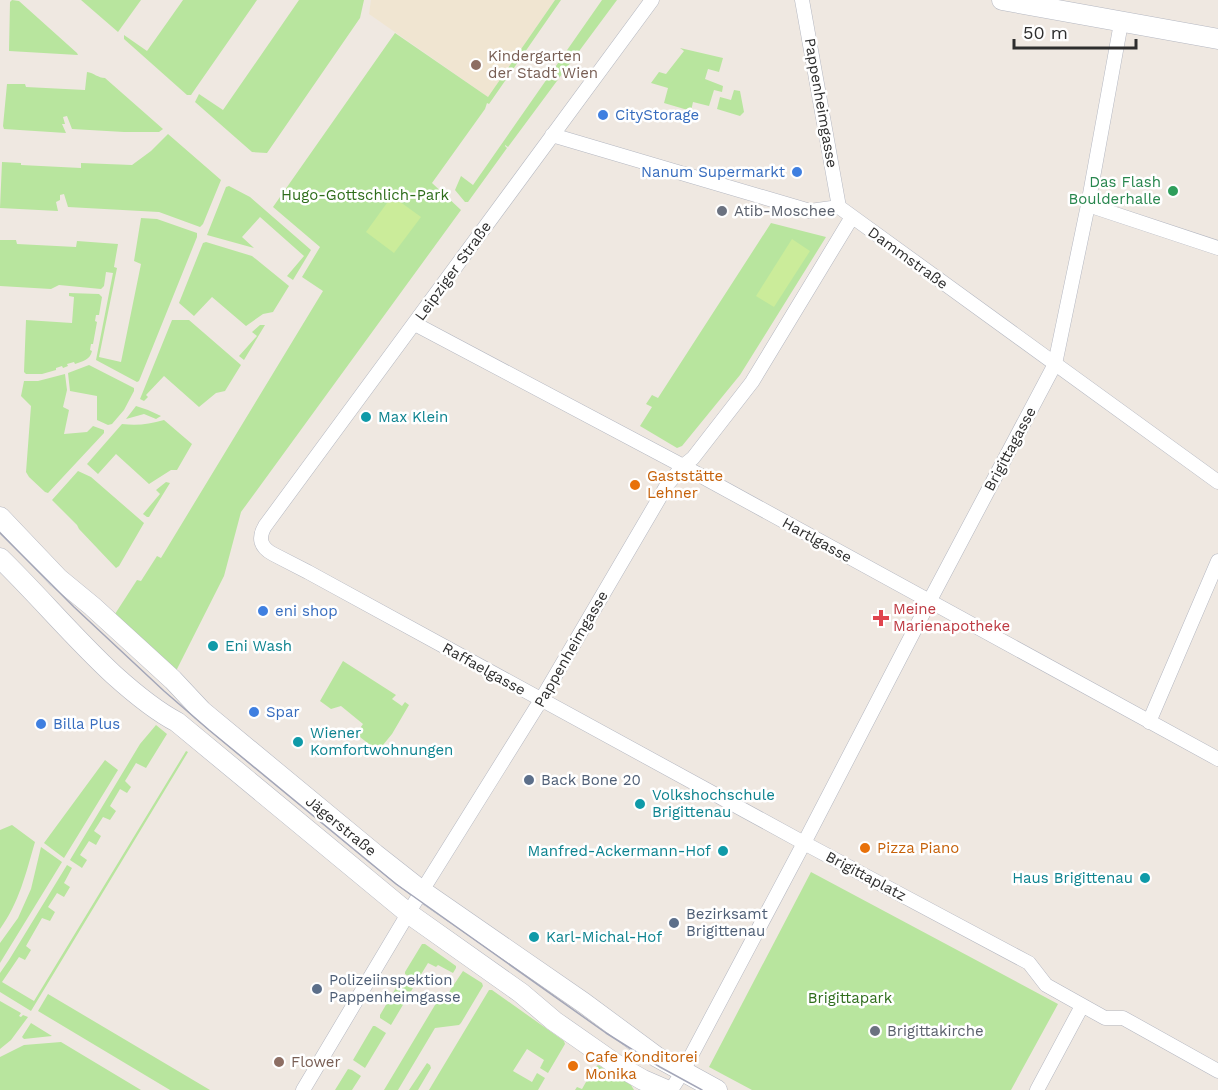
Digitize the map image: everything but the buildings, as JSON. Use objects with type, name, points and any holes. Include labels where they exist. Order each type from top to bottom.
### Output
[{"type":"main road","points":[[1002,0],[1218,39]]},
{"type":"main road","name":"Jägerstraße","points":[[0,517],[58,578],[151,659],[202,711],[375,854],[422,891],[574,996],[657,1057],[717,1090]]},
{"type":"main road","name":"Jägerstraße","points":[[0,558],[86,649],[133,692],[151,707],[177,723],[408,913],[521,993],[554,1021],[608,1059],[643,1080],[666,1090]]},
{"type":"street","name":"Leipziger Straße","points":[[261,543],[261,532],[265,526],[652,0]]},
{"type":"street","name":"Pappenheimgasse","points":[[802,0],[839,207]]},
{"type":"street","name":"Brigittagasse","points":[[804,843],[1055,364],[1088,205],[1121,23]]},
{"type":"street","points":[[552,135],[810,211],[839,207]]},
{"type":"street","points":[[1088,205],[1218,248]]},
{"type":"street","name":"Dammstraße","points":[[839,207],[1218,482]]},
{"type":"street","name":"Pappenheimgasse","points":[[303,1090],[408,913],[541,700],[667,485],[693,458],[752,382],[852,217]]},
{"type":"street","name":"Hartlgasse","points":[[415,324],[683,466],[1218,759]]},
{"type":"street","name":"Raffaelgasse","points":[[261,543],[273,554],[804,843]]},
{"type":"street","points":[[1149,722],[1218,561]]},
{"type":"street","points":[[671,1090],[804,843]]},
{"type":"street","name":"Brigittaplatz","points":[[804,843],[1029,963],[1046,985],[1082,1006]]},
{"type":"street","points":[[1037,1090],[1082,1006],[1105,1017],[1123,1018],[1218,1071]]},
{"type":"shaded area","name":"Kindergarten der Stadt Wien","points":[[371,0],[555,0],[488,97],[369,14]]},
{"type":"green space","points":[[81,0],[141,0],[118,32]]},
{"type":"green space","points":[[183,0],[257,0],[191,95],[187,95],[124,39],[124,35],[147,51]]},
{"type":"green space","points":[[299,0],[364,0],[360,18],[267,153],[252,152],[195,102],[199,94],[223,110]]},
{"type":"green space","name":"Hugo-Gottschlich-Park","points":[[555,0],[561,0],[432,183],[461,210],[241,512],[224,576],[176,671],[115,614],[137,580],[141,581],[157,556],[161,558],[323,291],[302,277],[320,247],[273,207],[395,33],[488,97]]},
{"type":"green space","points":[[602,0],[617,0],[508,147],[505,145],[507,148],[468,202],[465,202],[455,190],[461,176],[473,185]]},
{"type":"green space","points":[[19,1],[78,55],[9,51],[10,2]]},
{"type":"green space","points":[[680,48],[723,58],[719,72],[708,69],[705,79],[723,86],[722,92],[714,90],[709,106],[693,102],[691,111],[664,103],[668,88],[651,83],[659,72],[666,74],[684,51]]},
{"type":"green space","points":[[87,72],[105,78],[163,129],[159,132],[124,132],[72,129],[67,116],[63,117],[65,124],[62,124],[66,133],[4,129],[7,84],[85,90]]},
{"type":"green space","points":[[734,90],[740,91],[744,112],[740,116],[717,109],[720,97],[731,100]]},
{"type":"green space","points":[[168,134],[221,180],[200,227],[159,212],[68,207],[64,194],[60,195],[60,200],[56,202],[58,211],[0,208],[2,162],[81,168],[81,163],[132,165]]},
{"type":"green space","points":[[229,186],[250,197],[311,250],[293,280],[287,276],[304,256],[260,217],[242,237],[254,248],[207,235],[226,187]]},
{"type":"green space","points":[[392,196],[421,217],[394,253],[366,232]]},
{"type":"green space","points":[[141,218],[157,219],[197,233],[197,237],[137,382],[96,360],[113,273],[106,272],[104,286],[101,289],[59,285],[51,289],[0,286],[0,240],[16,240],[17,244],[76,247],[77,241],[118,244],[114,267],[117,268],[99,357],[121,362],[141,264],[134,261]]},
{"type":"green space","points":[[771,223],[826,237],[740,375],[682,446],[677,448],[640,426],[652,407],[646,404],[652,395],[658,398]]},
{"type":"green space","points":[[792,239],[810,251],[774,307],[756,296]]},
{"type":"green space","points":[[203,243],[252,256],[289,286],[273,312],[263,314],[246,326],[212,297],[194,316],[179,303]]},
{"type":"green space","points":[[69,293],[99,294],[102,297],[99,315],[96,315],[95,321],[97,322],[93,344],[91,344],[91,354],[83,361],[67,364],[68,366],[63,368],[62,366],[42,374],[26,374],[24,372],[26,320],[72,323],[74,297],[69,296]]},
{"type":"green space","points":[[172,320],[189,320],[241,365],[225,391],[216,393],[199,407],[164,376],[146,395],[148,397],[144,401],[140,399]]},
{"type":"green space","points":[[260,325],[265,325],[244,360],[239,356],[257,336],[252,332]]},
{"type":"green space","points":[[89,365],[134,388],[124,410],[112,424],[108,425],[97,420],[97,396],[70,391],[68,373]]},
{"type":"green space","points":[[65,374],[67,390],[63,407],[69,410],[64,434],[87,432],[93,426],[104,430],[104,433],[48,493],[26,472],[31,406],[21,396],[24,381],[38,381]]},
{"type":"green space","points":[[136,406],[161,416],[156,419],[144,414],[126,419]]},
{"type":"green space","points":[[164,420],[192,444],[177,470],[171,470],[149,484],[116,454],[98,474],[87,464],[122,424],[133,425]]},
{"type":"green space","points":[[78,471],[91,477],[144,523],[116,568],[52,500]]},
{"type":"green space","points":[[166,482],[170,483],[147,517],[143,514],[160,494],[156,490]]},
{"type":"green space","points":[[343,661],[396,695],[392,699],[402,706],[405,702],[409,705],[392,734],[378,751],[356,734],[363,724],[341,706],[331,709],[320,701]]},
{"type":"green space","points":[[156,725],[167,734],[146,768],[136,763],[125,781],[131,787],[127,793],[120,789],[110,806],[116,811],[110,820],[103,817],[94,831],[101,836],[96,845],[89,841],[80,855],[87,860],[82,868],[70,860],[140,744]]},
{"type":"green space","points":[[186,751],[188,752],[31,1011],[0,992],[0,973],[67,865],[72,868],[64,883],[70,887],[64,897],[57,893],[48,907],[55,912],[50,921],[42,918],[26,946],[31,950],[25,960],[19,957],[2,982],[34,1001]]},
{"type":"green space","points":[[105,760],[118,770],[64,858],[44,843]]},
{"type":"green space","points":[[12,825],[35,842],[17,898],[0,929],[0,830]]},
{"type":"green space","points":[[41,847],[62,862],[0,963],[0,943],[18,918],[31,889]]},
{"type":"green space","name":"Brigittapark","points":[[811,872],[1058,1004],[1011,1090],[752,1090],[709,1067]]},
{"type":"green space","points":[[422,944],[456,966],[453,973],[438,965],[436,967],[428,963],[417,981],[405,974]]},
{"type":"green space","points":[[463,971],[483,986],[461,1023],[435,1028],[398,1090],[384,1090],[441,995],[445,998]]},
{"type":"green space","points":[[400,981],[413,988],[391,1025],[380,1018],[380,1015]]},
{"type":"green space","points":[[489,990],[564,1041],[565,1044],[548,1073],[540,1068],[544,1060],[527,1049],[513,1071],[532,1082],[537,1073],[545,1078],[538,1090],[429,1090]]},
{"type":"green space","points":[[48,994],[210,1090],[170,1090],[38,1011]]},
{"type":"green space","points":[[0,1001],[21,1013],[19,1016],[28,1017],[11,1040],[0,1049]]},
{"type":"green space","points":[[31,1023],[52,1036],[24,1039],[22,1037]]},
{"type":"green space","points":[[373,1026],[386,1033],[365,1068],[353,1060]]},
{"type":"green space","points":[[61,1042],[141,1090],[0,1090],[0,1057],[24,1045]]},
{"type":"green space","points":[[427,1063],[431,1068],[418,1090],[409,1090]]},
{"type":"green space","points":[[598,1065],[631,1085],[634,1090],[575,1090],[577,1087],[582,1089]]},
{"type":"green space","points":[[348,1069],[361,1076],[352,1090],[335,1090]]},
{"type":"tram line","points":[[0,533],[74,607],[164,691],[396,884],[606,1033],[702,1090]]},
{"type":"place","name":"Kindergarten der Stadt Wien","points":[[476,65]]},
{"type":"place","name":"CityStorage","points":[[603,115]]},
{"type":"place","name":"Nanum Supermarkt","points":[[797,172]]},
{"type":"place","name":"Das Flash Boulderhalle","points":[[1173,191]]},
{"type":"place","name":"Atib-Moschee","points":[[722,211]]},
{"type":"place","name":"Max Klein","points":[[366,417]]},
{"type":"place","name":"Gaststätte Lehner","points":[[635,485]]},
{"type":"place","name":"eni shop","points":[[263,611]]},
{"type":"place","name":"Meine Marienapotheke","points":[[881,618]]},
{"type":"place","name":"Eni Wash","points":[[213,646]]},
{"type":"place","name":"Spar","points":[[254,712]]},
{"type":"place","name":"Billa Plus","points":[[41,724]]},
{"type":"place","name":"Wiener Komfortwohnungen","points":[[298,742]]},
{"type":"place","name":"Back Bone 20","points":[[529,780]]},
{"type":"place","name":"Volkshochschule Brigittenau","points":[[640,804]]},
{"type":"place","name":"Pizza Piano","points":[[865,848]]},
{"type":"place","name":"Manfred-Ackermann-Hof","points":[[723,851]]},
{"type":"place","name":"Haus Brigittenau","points":[[1145,878]]},
{"type":"place","name":"Bezirksamt Brigittenau","points":[[674,923]]},
{"type":"place","name":"Karl-Michal-Hof","points":[[534,937]]},
{"type":"place","name":"Polizeiinspektion Pappenheimgasse","points":[[317,989]]},
{"type":"place","name":"Brigittakirche","points":[[875,1031]]},
{"type":"place","name":"Flower","points":[[279,1062]]},
{"type":"place","name":"Cafe Konditorei Monika","points":[[573,1066]]}]
